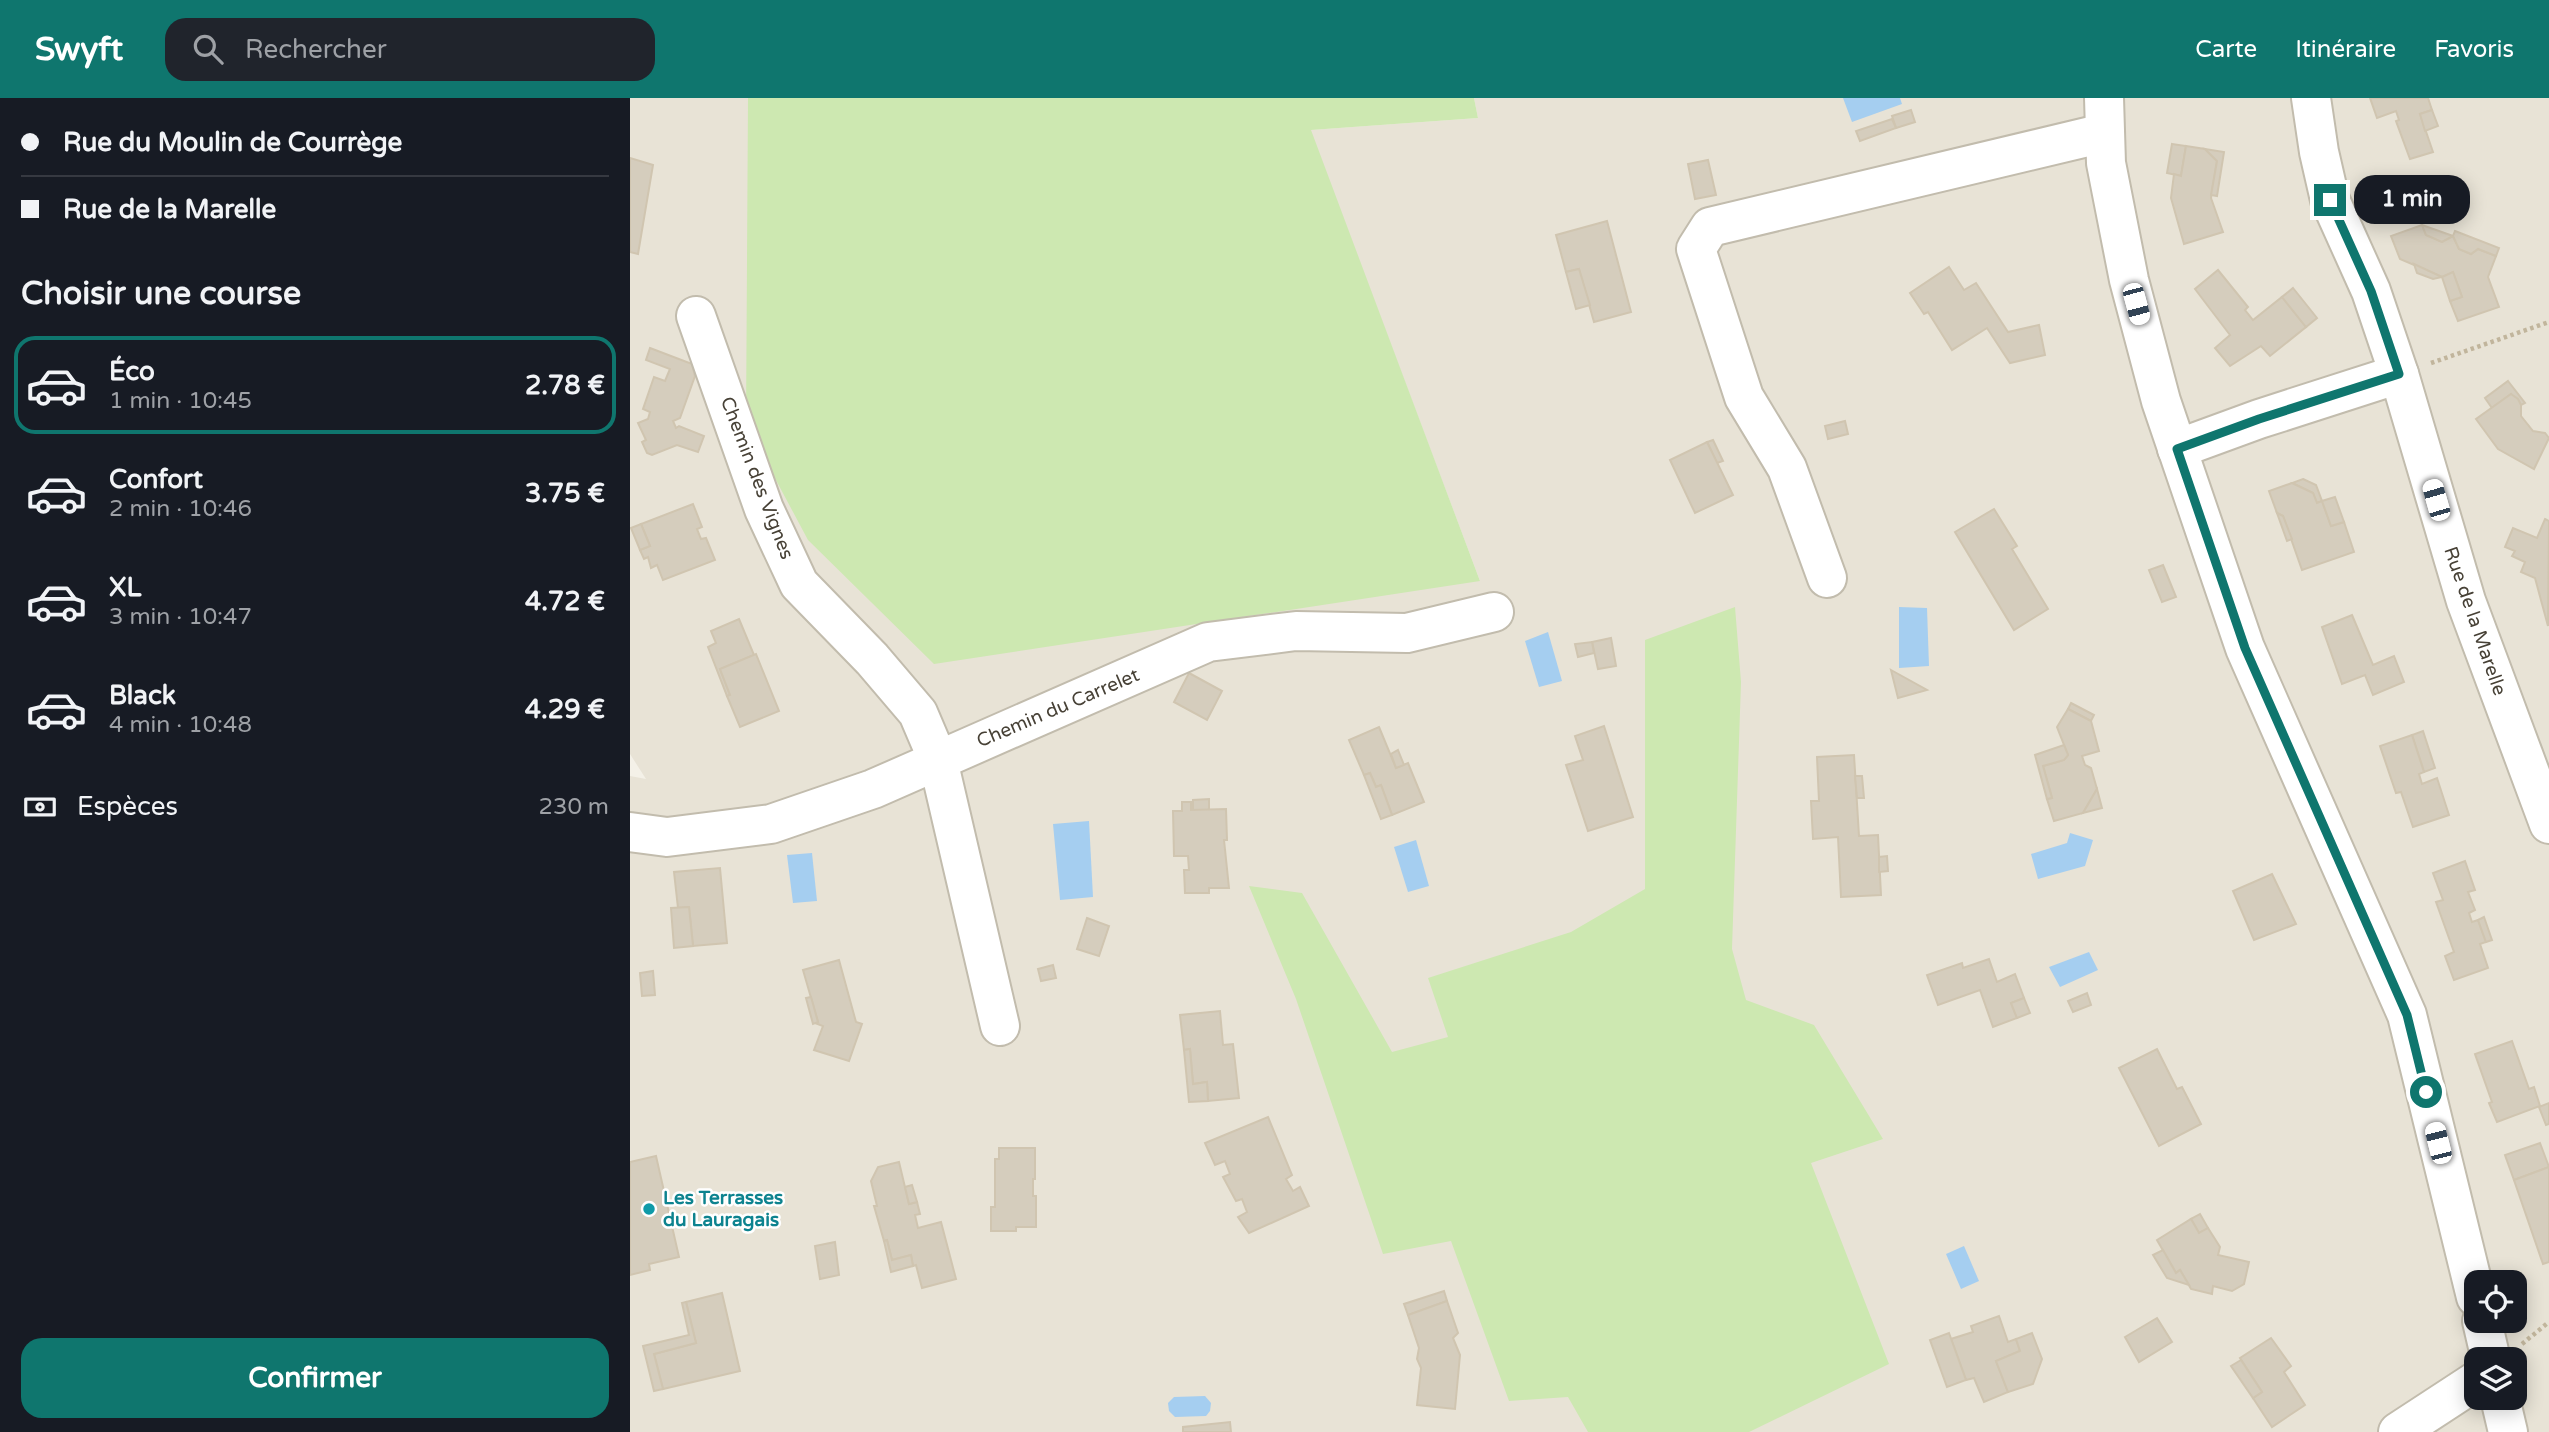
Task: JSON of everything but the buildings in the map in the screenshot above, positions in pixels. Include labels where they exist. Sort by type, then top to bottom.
[{"type":"street","name":"Rue de la Marelle","points":[[2311,98],[2330,200],[2371,291],[2399,374],[2466,601],[2549,824]]},
{"type":"street","points":[[1827,578],[1787,468],[1744,397],[1696,249],[1710,227],[2104,116],[2106,163],[2129,280],[2161,401],[2245,648],[2407,1015],[2469,1270]]},
{"type":"street","name":"Chemin des Vignes","points":[[696,316],[764,509],[799,584],[872,659],[918,713],[937,760],[1000,1026]]},
{"type":"street","points":[[2177,449],[2259,419],[2399,374]]},
{"type":"street","name":"Chemin du Carrelet","points":[[630,832],[667,837],[771,824],[873,789],[1208,642],[1296,631],[1407,633],[1494,612]]},
{"type":"street","points":[[2398,1432],[2464,1389]]},
{"type":"street","points":[[2503,1410],[2508,1432]]},
{"type":"path","points":[[2399,374],[2549,322]]},
{"type":"shaded area","points":[[630,98],[748,98],[748,146],[1480,581],[1310,130],[1478,118],[1474,98],[2549,98],[2549,1432],[630,1432],[630,776],[646,779],[630,754]]},
{"type":"green space","points":[[748,98],[1474,98],[1478,118],[1311,130],[1480,581],[934,664],[808,540],[746,424]]},
{"type":"green space","points":[[1735,607],[1741,682],[1732,949],[1746,1000],[1814,1025],[1883,1139],[1811,1163],[1889,1364],[1749,1432],[1588,1432],[1568,1397],[1509,1401],[1451,1241],[1383,1254],[1296,999],[1249,886],[1302,893],[1392,1052],[1448,1037],[1428,978],[1571,932],[1645,889],[1645,640]]},
{"type":"water","points":[[1843,98],[1900,98],[1902,104],[1852,122]]},
{"type":"water","points":[[1899,607],[1927,608],[1929,666],[1899,668]]},
{"type":"water","points":[[1548,632],[1562,681],[1539,687],[1525,641]]},
{"type":"water","points":[[1089,821],[1093,897],[1060,900],[1053,824]]},
{"type":"water","points":[[2070,833],[2093,840],[2085,866],[2038,879],[2031,854],[2067,843]]},
{"type":"water","points":[[1416,840],[1429,886],[1408,892],[1394,847]]},
{"type":"water","points":[[812,853],[817,901],[793,903],[787,855]]},
{"type":"water","points":[[2089,952],[2098,970],[2060,987],[2049,967]]},
{"type":"water","points":[[1964,1246],[1979,1281],[1961,1289],[1946,1254]]},
{"type":"water","points":[[1205,1396],[1211,1403],[1206,1416],[1175,1417],[1169,1411],[1168,1403],[1174,1397]]},
{"type":"place","name":"Les Terrasses du Lauragais","points":[[649,1209]]},
{"type":"route","points":[[2330,200],[2371,291],[2399,374],[2259,419],[2177,449],[2245,648],[2407,1015],[2426,1092]]}]
